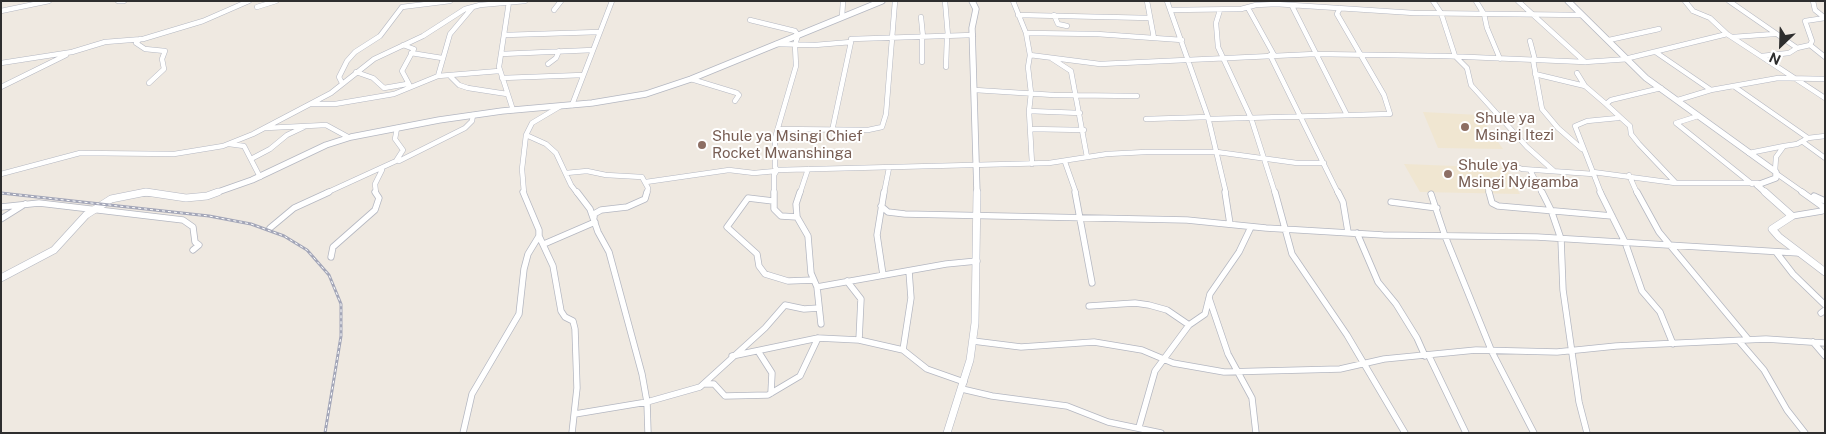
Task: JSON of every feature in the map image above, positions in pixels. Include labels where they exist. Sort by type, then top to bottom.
[{"type":"street","points":[[1,11],[49,1]]},
{"type":"street","points":[[118,1],[124,1]]},
{"type":"street","points":[[1,63],[72,52],[105,42],[140,39],[203,22],[249,1]]},
{"type":"street","points":[[257,8],[276,1]]},
{"type":"street","points":[[342,83],[340,77],[347,61],[355,52],[380,36],[402,8],[450,1]]},
{"type":"street","points":[[1,174],[80,153],[174,154],[198,152],[229,144],[331,93],[380,55],[423,36],[459,12],[478,3],[487,5],[525,1]]},
{"type":"street","points":[[554,10],[561,1]]},
{"type":"street","points":[[572,104],[612,1]]},
{"type":"street","points":[[842,17],[844,1]]},
{"type":"street","points":[[1,278],[44,257],[94,209],[111,199],[131,194],[153,192],[190,198],[218,193],[260,177],[326,145],[351,137],[473,115],[562,106],[646,94],[691,79],[882,1]]},
{"type":"street","points":[[778,129],[832,131],[873,130],[882,127],[886,114],[896,1]]},
{"type":"street","points":[[945,1],[946,67]]},
{"type":"street","points":[[947,433],[963,385],[973,341],[977,261],[978,165],[973,36],[976,9],[972,1]]},
{"type":"street","points":[[1013,1],[1026,33],[1030,55],[1028,67],[1031,93],[1029,111],[1032,164]]},
{"type":"street","points":[[1147,1],[1154,38]]},
{"type":"street","points":[[1167,1],[1189,58],[1208,118],[1228,200],[1230,224]]},
{"type":"street","points":[[1433,1],[1441,14],[1455,56],[1467,68],[1471,84],[1481,98],[1527,147],[1554,171]]},
{"type":"street","points":[[1476,1],[1484,14],[1487,28],[1500,59]]},
{"type":"street","points":[[1518,1],[1585,62]]},
{"type":"street","points":[[1568,1],[1629,59],[1642,74],[1814,199],[1823,209],[1818,212],[1792,216],[1772,229],[1824,272]]},
{"type":"street","points":[[1685,1],[1693,11],[1710,18],[1727,34],[1825,98]]},
{"type":"street","points":[[1729,1],[1797,48]]},
{"type":"street","points":[[1813,1],[1815,10],[1824,18]]},
{"type":"street","points":[[438,76],[442,58],[452,32],[464,16],[478,3]]},
{"type":"street","points":[[509,3],[500,72],[513,110]]},
{"type":"street","points":[[1170,10],[1220,10],[1248,8],[1266,4],[1441,14],[1582,15]]},
{"type":"street","points":[[1292,6],[1346,115]]},
{"type":"street","points":[[1248,8],[1272,55],[1299,116],[1343,202],[1348,232]]},
{"type":"street","points":[[1146,119],[1390,114],[1384,95],[1337,14],[1340,8]]},
{"type":"street","points":[[1220,10],[1216,27],[1222,57],[1250,118],[1266,159],[1292,254],[1365,363],[1405,433]]},
{"type":"street","points":[[1018,15],[1150,18]]},
{"type":"street","points":[[1054,15],[1056,22],[1067,26]]},
{"type":"street","points":[[921,17],[923,37],[922,62]]},
{"type":"street","points":[[1810,45],[1812,41],[1805,21],[1824,18]]},
{"type":"street","points":[[750,20],[795,31],[798,35]]},
{"type":"street","points":[[1609,40],[1659,29]]},
{"type":"street","points":[[505,35],[599,32]]},
{"type":"street","points":[[1026,33],[1097,34],[1182,40]]},
{"type":"street","points":[[1030,55],[1104,64],[1189,58],[1315,54],[1455,56],[1585,62],[1629,59],[1727,34]]},
{"type":"street","points":[[1732,37],[1775,34]]},
{"type":"street","points":[[797,217],[778,214],[774,209],[773,201],[776,170],[774,151],[778,129],[796,66],[795,46],[798,35]]},
{"type":"street","points":[[832,131],[851,39],[973,36]]},
{"type":"street","points":[[140,39],[136,43],[145,49],[165,51],[162,60],[164,68],[149,83]]},
{"type":"street","points":[[776,44],[795,46],[851,42]]},
{"type":"street","points":[[1530,42],[1539,102],[1545,115],[1584,150]]},
{"type":"street","points":[[404,45],[412,48],[402,71],[409,85]]},
{"type":"street","points":[[1761,56],[1789,53],[1797,48],[1810,45]]},
{"type":"street","points":[[1810,45],[1825,57]]},
{"type":"street","points":[[501,54],[593,50]]},
{"type":"street","points":[[548,64],[556,58],[560,51]]},
{"type":"street","points":[[1,87],[72,52]]},
{"type":"street","points":[[411,53],[442,58]]},
{"type":"street","points":[[1657,53],[1711,90]]},
{"type":"street","points":[[1048,57],[1070,68],[1084,130],[1087,157]]},
{"type":"street","points":[[356,72],[373,78],[384,88],[409,85],[438,76],[451,77],[500,72]]},
{"type":"street","points":[[1577,72],[1585,86],[1630,126],[1631,134],[1675,183]]},
{"type":"street","points":[[1535,74],[1585,86]]},
{"type":"street","points":[[502,78],[583,75]]},
{"type":"street","points":[[451,77],[459,85],[468,88],[508,94]]},
{"type":"street","points":[[1678,100],[1711,90],[1735,88],[1778,78],[1825,79]]},
{"type":"street","points":[[691,79],[737,93],[735,101]]},
{"type":"street","points":[[310,104],[327,105],[386,96],[401,93],[409,85]]},
{"type":"street","points":[[1606,104],[1615,98],[1661,88]]},
{"type":"street","points":[[1735,88],[1805,140],[1825,158]]},
{"type":"street","points":[[975,90],[1077,96],[1137,96]]},
{"type":"street","points":[[463,433],[472,394],[519,314],[524,269],[528,254],[539,236],[539,230],[522,189],[522,168],[526,135],[532,123],[562,106]]},
{"type":"street","points":[[1029,111],[1080,113]]},
{"type":"street","points":[[270,228],[294,208],[382,169],[465,128],[472,121],[473,115]]},
{"type":"street","points":[[1698,116],[1676,123],[1682,131],[1755,183],[1792,216]]},
{"type":"street","points":[[1620,117],[1576,124],[1575,129],[1625,242],[1642,291],[1660,312],[1673,344]]},
{"type":"street","points":[[263,128],[326,125],[335,128],[343,136],[351,137]]},
{"type":"street","points":[[251,159],[306,126]]},
{"type":"street","points":[[396,161],[401,156],[403,150],[395,139],[397,128]]},
{"type":"street","points":[[1030,129],[1084,130]]},
{"type":"street","points":[[526,135],[553,150],[594,220],[609,252],[642,374],[647,402],[648,433]]},
{"type":"street","points":[[1749,153],[1825,136]]},
{"type":"street","points":[[229,144],[244,146],[260,177]]},
{"type":"street","points":[[1512,165],[1516,168],[1530,170],[1628,175],[1675,183],[1755,183],[1776,178],[1776,157],[1784,146]]},
{"type":"street","points":[[646,182],[729,170],[754,173],[776,170],[1032,164],[1065,162],[1087,157],[1136,152],[1217,152],[1266,159],[1324,163]]},
{"type":"street","points":[[1065,162],[1079,202],[1092,284]]},
{"type":"street","points":[[883,275],[877,235],[889,168]]},
{"type":"street","points":[[331,257],[333,247],[375,210],[379,198],[375,192],[375,184],[382,169]]},
{"type":"street","points":[[808,169],[796,204],[797,217],[808,236],[811,273],[817,286],[821,324]]},
{"type":"street","points":[[1530,170],[1551,210],[1561,238],[1562,290],[1579,402],[1587,433]]},
{"type":"street","points":[[566,173],[587,171],[606,175],[638,176],[646,182],[648,188],[645,199],[627,207],[601,210],[594,214],[594,220]]},
{"type":"street","points":[[1628,175],[1650,219],[1670,246],[1716,298],[1748,339]]},
{"type":"street","points":[[1488,188],[1494,205],[1612,216]]},
{"type":"street","points":[[1799,189],[1825,201]]},
{"type":"street","points":[[1431,194],[1445,236],[1492,352],[1534,433]]},
{"type":"street","points":[[773,201],[748,198],[727,227],[757,254],[759,266],[765,274],[788,281],[814,280]]},
{"type":"street","points":[[1391,202],[1437,208]]},
{"type":"street","points":[[1,207],[39,203],[186,221],[193,227],[195,242],[198,244],[194,250]]},
{"type":"street","points":[[1,219],[25,204]]},
{"type":"street","points":[[881,206],[886,211],[895,213],[1230,224],[1251,227],[1357,233],[1561,238],[1799,253]]},
{"type":"street","points":[[544,244],[594,220]]},
{"type":"street","points":[[1139,427],[1155,371],[1189,325],[1205,314],[1209,298],[1239,252],[1251,227]]},
{"type":"street","points":[[1357,233],[1378,282],[1395,302],[1417,338],[1466,433]]},
{"type":"street","points":[[539,236],[553,266],[556,292],[561,311],[565,317],[573,321],[575,329],[575,414],[572,433]]},
{"type":"street","points":[[1776,252],[1793,274],[1825,306]]},
{"type":"street","points":[[817,286],[977,261]]},
{"type":"street","points":[[903,350],[911,298],[909,271]]},
{"type":"street","points":[[847,281],[860,299],[858,340]]},
{"type":"street","points":[[1209,298],[1221,337],[1252,398],[1256,433]]},
{"type":"street","points":[[1090,306],[1135,303],[1149,305],[1167,310],[1189,325]]},
{"type":"street","points":[[703,386],[732,356],[765,328],[785,305],[804,309],[819,308]]},
{"type":"street","points":[[575,414],[647,402],[714,384],[725,396],[730,397],[770,394],[802,374],[818,338]]},
{"type":"street","points":[[732,356],[818,338],[858,340],[903,350],[927,369],[992,396],[1067,406],[1088,416],[1130,430],[1139,427],[1161,433]]},
{"type":"street","points":[[973,341],[1020,347],[1094,342],[1142,350],[1162,360],[1186,366],[1238,372],[1280,369],[1340,369],[1384,359],[1467,351],[1572,350],[1748,339],[1825,343]]},
{"type":"street","points":[[1739,340],[1764,370],[1787,410],[1805,433]]},
{"type":"street","points":[[1814,342],[1825,356]]},
{"type":"street","points":[[758,351],[772,373],[770,394]]},
{"type":"shaded area","points":[[1423,112],[1479,115],[1503,149],[1438,148]]},
{"type":"shaded area","points":[[1404,164],[1506,168],[1520,194],[1420,192]]},
{"type":"railway","points":[[1,193],[209,216],[251,224],[284,236],[307,250],[329,275],[341,304],[341,336],[325,433]]},
{"type":"place","name":"Shule ya Msingi Itezi","points":[[1465,127]]},
{"type":"place","name":"Shule ya Msingi Chief Rocket Mwanshinga","points":[[702,145]]},
{"type":"place","name":"Shule ya Msingi Nyigamba","points":[[1448,174]]}]
